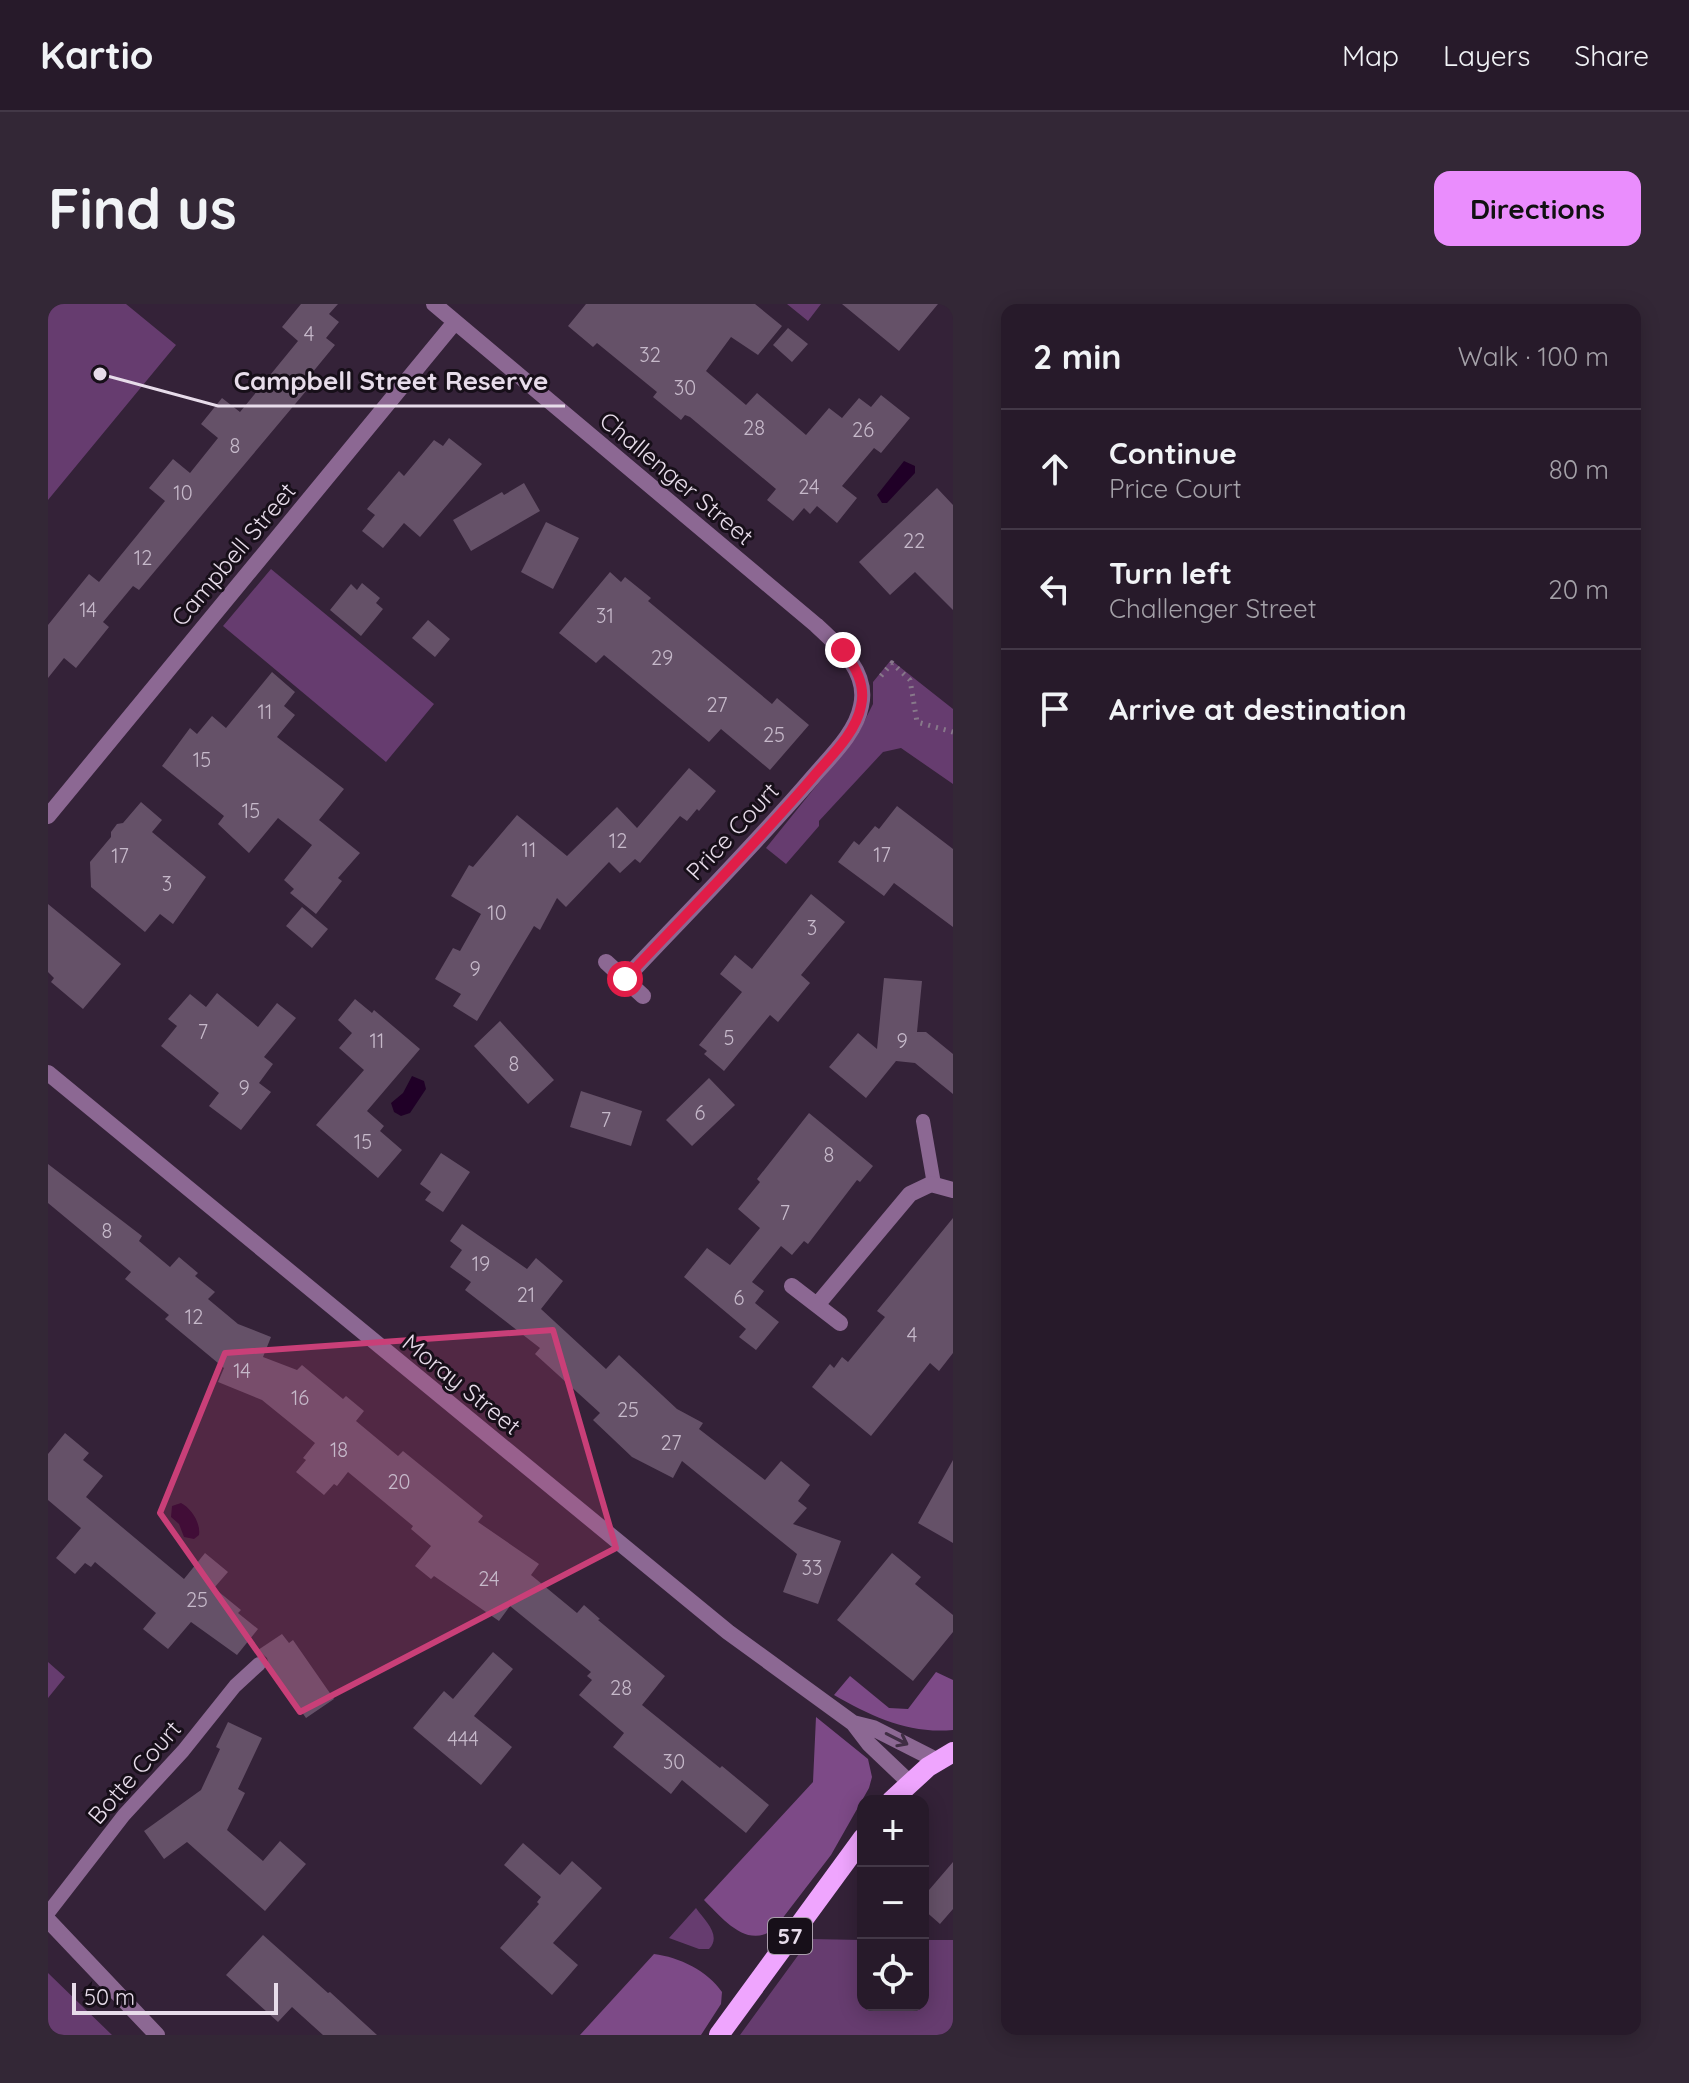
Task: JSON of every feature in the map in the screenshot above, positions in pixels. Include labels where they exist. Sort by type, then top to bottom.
[{"type":"main road","points":[[897,1795],[909,1782],[946,1757]]},
{"type":"main road","name":"57","points":[[719,2035],[857,1846]]},
{"type":"street","name":"Challenger Street","points":[[434,304],[835,642],[857,672],[862,706]]},
{"type":"street","name":"Campbell Street","points":[[48,816],[455,322]]},
{"type":"street","name":"Price Court","points":[[625,979],[775,821],[846,735],[862,706]]},
{"type":"street","points":[[606,962],[643,996]]},
{"type":"street","name":"Moray Street","points":[[48,1073],[692,1603],[774,1668],[853,1723],[869,1744],[909,1782]]},
{"type":"street","points":[[817,1305],[902,1201],[920,1187],[934,1184],[953,1190]]},
{"type":"street","points":[[792,1286],[840,1323]]},
{"type":"street","name":"Moray Street","points":[[853,1723],[946,1757]]},
{"type":"street","points":[[48,1920],[157,2035]]},
{"type":"lane","points":[[923,1121],[934,1184]]},
{"type":"lane","name":"Botte Court","points":[[48,1913],[124,1815],[183,1751],[235,1686],[259,1664]]},
{"type":"path","points":[[879,679],[892,663],[910,680],[917,722],[953,732]]},
{"type":"highlighted area","points":[[553,1330],[616,1548],[300,1712],[160,1513],[225,1353]]},
{"type":"shaded area","points":[[48,304],[126,304],[176,345],[48,500]]},
{"type":"shaded area","points":[[787,304],[821,304],[808,321]]},
{"type":"shaded area","points":[[904,461],[915,466],[915,473],[887,503],[882,503],[877,495]]},
{"type":"shaded area","points":[[271,569],[434,704],[386,762],[223,626]]},
{"type":"shaded area","points":[[891,660],[953,709],[953,784],[901,748],[883,752],[819,821],[819,826],[786,864],[766,848],[858,734],[873,704],[873,682]]},
{"type":"shaded area","points":[[412,1076],[424,1081],[426,1089],[410,1113],[401,1116],[394,1112],[391,1103],[403,1093]]},
{"type":"shaded area","points":[[181,1503],[197,1521],[199,1535],[194,1539],[184,1537],[179,1524],[171,1517],[172,1506]]},
{"type":"shaded area","points":[[48,1662],[65,1677],[48,1698]]},
{"type":"shaded area","points":[[936,1672],[953,1680],[953,1730],[921,1729],[891,1722],[834,1695],[850,1676],[889,1708],[908,1709]]},
{"type":"shaded area","points":[[816,1717],[868,1759],[872,1777],[869,1788],[865,1795],[857,1795],[857,1809],[831,1855],[775,1928],[755,1936],[745,1934],[727,1923],[704,1900],[813,1782]]},
{"type":"shaded area","points":[[696,1908],[713,1933],[713,1944],[709,1949],[699,1949],[669,1938]]},
{"type":"shaded area","points":[[810,1939],[857,1940],[857,2011],[929,2011],[929,1940],[953,1940],[953,2035],[740,2035]]},
{"type":"shaded area","points":[[654,1954],[692,1966],[722,1992],[721,2004],[701,2035],[580,2035]]},
{"type":"shaded area","points":[[48,1973],[112,2035],[48,2035]]},
{"type":"building","points":[[301,304],[338,304],[329,314],[339,322],[326,338],[335,345],[312,373],[317,378],[139,590],[133,586],[103,622],[109,627],[76,668],[64,658],[48,678],[48,625],[89,574],[99,582],[165,501],[149,488],[173,459],[190,473],[218,438],[201,424],[222,398],[240,412],[298,341],[282,327]]},
{"type":"building","points":[[586,304],[755,304],[782,326],[758,355],[731,337],[706,371],[746,405],[757,393],[806,435],[829,408],[842,418],[859,398],[871,407],[881,395],[910,418],[881,453],[874,448],[842,486],[857,498],[837,523],[817,506],[810,514],[804,508],[793,521],[767,500],[776,489],[690,417],[685,415],[681,420],[653,397],[657,392],[597,343],[593,347],[568,326]]},
{"type":"building","points":[[842,304],[938,304],[899,351]]},
{"type":"building","points":[[788,328],[808,344],[792,362],[773,345]]},
{"type":"building","points":[[449,438],[482,464],[420,537],[404,523],[383,548],[362,531],[375,515],[367,509],[399,471],[404,476],[434,440],[443,446]]},
{"type":"building","points":[[524,483],[540,511],[471,551],[453,520]]},
{"type":"building","points":[[937,488],[953,505],[953,610],[915,572],[890,595],[859,562]]},
{"type":"building","points":[[546,522],[579,538],[553,589],[521,572]]},
{"type":"building","points":[[610,572],[621,582],[625,577],[651,598],[648,601],[772,704],[777,698],[809,725],[770,770],[721,729],[709,742],[604,655],[596,663],[559,633]]},
{"type":"building","points":[[362,583],[380,598],[376,603],[383,609],[361,636],[330,610],[351,584],[357,590]]},
{"type":"building","points":[[428,620],[450,639],[435,657],[412,638]]},
{"type":"building","points":[[272,672],[295,692],[284,706],[295,715],[277,737],[344,789],[319,820],[360,853],[338,878],[342,881],[316,914],[290,893],[294,889],[284,880],[312,845],[278,818],[249,853],[218,824],[224,816],[162,766],[190,728],[197,734],[212,716],[226,728]]},
{"type":"building","points":[[689,768],[716,791],[699,811],[697,809],[687,821],[680,816],[640,863],[635,859],[620,873],[609,862],[566,907],[557,898],[540,930],[534,926],[477,1021],[453,1006],[461,994],[435,979],[453,948],[460,951],[481,914],[451,896],[469,865],[473,867],[517,815],[567,856],[617,807],[637,828]]},
{"type":"building","points":[[141,802],[162,820],[152,832],[206,877],[173,924],[160,914],[145,932],[91,887],[90,862],[111,837],[117,824],[123,823]]},
{"type":"building","points":[[897,806],[953,849],[953,927],[894,883],[884,896],[838,862],[854,841],[859,845],[875,826],[879,829]]},
{"type":"building","points":[[811,894],[845,922],[801,975],[810,983],[778,1022],[770,1015],[724,1071],[704,1054],[707,1051],[699,1045],[742,992],[720,974],[735,955],[752,969]]},
{"type":"building","points":[[48,904],[121,964],[83,1009],[51,982],[54,978],[48,972]]},
{"type":"building","points":[[302,907],[328,929],[312,948],[286,926]]},
{"type":"building","points":[[884,978],[922,981],[917,1032],[926,1032],[953,1054],[953,1094],[915,1063],[896,1061],[866,1098],[829,1067],[858,1033],[877,1049]]},
{"type":"building","points":[[217,993],[258,1027],[277,1003],[296,1018],[264,1057],[273,1064],[259,1083],[271,1092],[241,1130],[209,1106],[219,1093],[161,1046],[177,1026],[168,1019],[190,994],[206,1007]]},
{"type":"building","points":[[355,999],[372,1013],[374,1010],[420,1049],[367,1111],[384,1126],[380,1131],[402,1150],[378,1178],[316,1125],[364,1070],[339,1048],[352,1033],[338,1020]]},
{"type":"building","points":[[500,1021],[554,1080],[528,1104],[474,1046]]},
{"type":"building","points":[[709,1078],[735,1105],[692,1146],[666,1120]]},
{"type":"building","points":[[581,1091],[642,1111],[631,1146],[570,1127]]},
{"type":"building","points":[[809,1113],[873,1166],[860,1182],[857,1180],[808,1244],[804,1241],[792,1255],[781,1246],[752,1282],[764,1291],[755,1303],[779,1322],[756,1350],[739,1337],[746,1329],[684,1277],[707,1248],[730,1265],[760,1228],[738,1209],[760,1182],[757,1179]]},
{"type":"building","points":[[441,1153],[470,1172],[443,1212],[425,1200],[431,1192],[420,1184]]},
{"type":"building","points":[[48,1164],[142,1236],[139,1241],[170,1267],[179,1257],[198,1273],[195,1276],[215,1292],[208,1299],[238,1324],[271,1337],[263,1357],[297,1370],[302,1365],[343,1399],[346,1396],[364,1411],[356,1421],[398,1456],[403,1451],[483,1516],[478,1522],[539,1564],[531,1575],[577,1613],[584,1605],[665,1676],[642,1705],[769,1805],[746,1833],[682,1780],[671,1794],[613,1747],[624,1733],[579,1695],[592,1680],[587,1676],[591,1672],[510,1606],[499,1621],[415,1566],[431,1546],[411,1529],[413,1526],[348,1472],[337,1486],[334,1484],[324,1495],[296,1472],[315,1443],[262,1400],[218,1382],[224,1368],[165,1319],[169,1315],[125,1279],[131,1272],[48,1203]]},
{"type":"building","points":[[953,1218],[953,1353],[939,1371],[930,1363],[871,1436],[812,1387],[830,1364],[834,1368],[842,1357],[848,1362],[885,1317],[877,1311]]},
{"type":"building","points":[[462,1224],[527,1269],[536,1258],[563,1281],[541,1309],[606,1369],[619,1355],[677,1409],[703,1423],[699,1429],[765,1480],[781,1461],[810,1485],[798,1501],[807,1508],[793,1524],[841,1541],[818,1604],[783,1592],[797,1554],[682,1461],[673,1478],[632,1457],[593,1420],[600,1413],[535,1354],[540,1348],[465,1290],[471,1282],[450,1267],[462,1250],[450,1241]]},
{"type":"building","points":[[65,1433],[89,1453],[83,1460],[103,1476],[86,1497],[184,1579],[205,1553],[228,1572],[214,1588],[258,1629],[237,1655],[191,1622],[168,1649],[143,1629],[156,1613],[95,1562],[91,1567],[85,1563],[75,1574],[56,1558],[81,1528],[48,1500],[48,1454]]},
{"type":"building","points":[[953,1460],[953,1543],[918,1523]]},
{"type":"building","points":[[892,1553],[921,1577],[915,1584],[953,1615],[953,1632],[913,1681],[837,1620]]},
{"type":"building","points":[[282,1634],[289,1643],[293,1640],[334,1699],[306,1718],[267,1658],[258,1650]]},
{"type":"building","points":[[493,1652],[513,1669],[474,1716],[512,1747],[481,1785],[413,1728],[444,1691],[453,1699]]},
{"type":"building","points":[[228,1722],[262,1738],[238,1789],[245,1793],[227,1830],[263,1861],[280,1841],[306,1864],[265,1911],[187,1842],[164,1859],[144,1831],[201,1790],[220,1749],[216,1747]]},
{"type":"building","points":[[523,1843],[560,1875],[572,1861],[602,1888],[553,1943],[578,1965],[552,1995],[500,1948],[539,1904],[537,1902],[541,1897],[504,1865]]},
{"type":"building","points":[[953,1862],[953,1909],[940,1924],[929,1914],[929,1890]]},
{"type":"building","points":[[263,1935],[377,2035],[323,2035],[292,2007],[278,2022],[226,1975]]},
{"type":"place","name":"Campbell Street Reserve","points":[[100,374]]},
{"type":"route","points":[[625,979],[760,838],[856,721],[862,706],[860,681],[843,650]]}]
